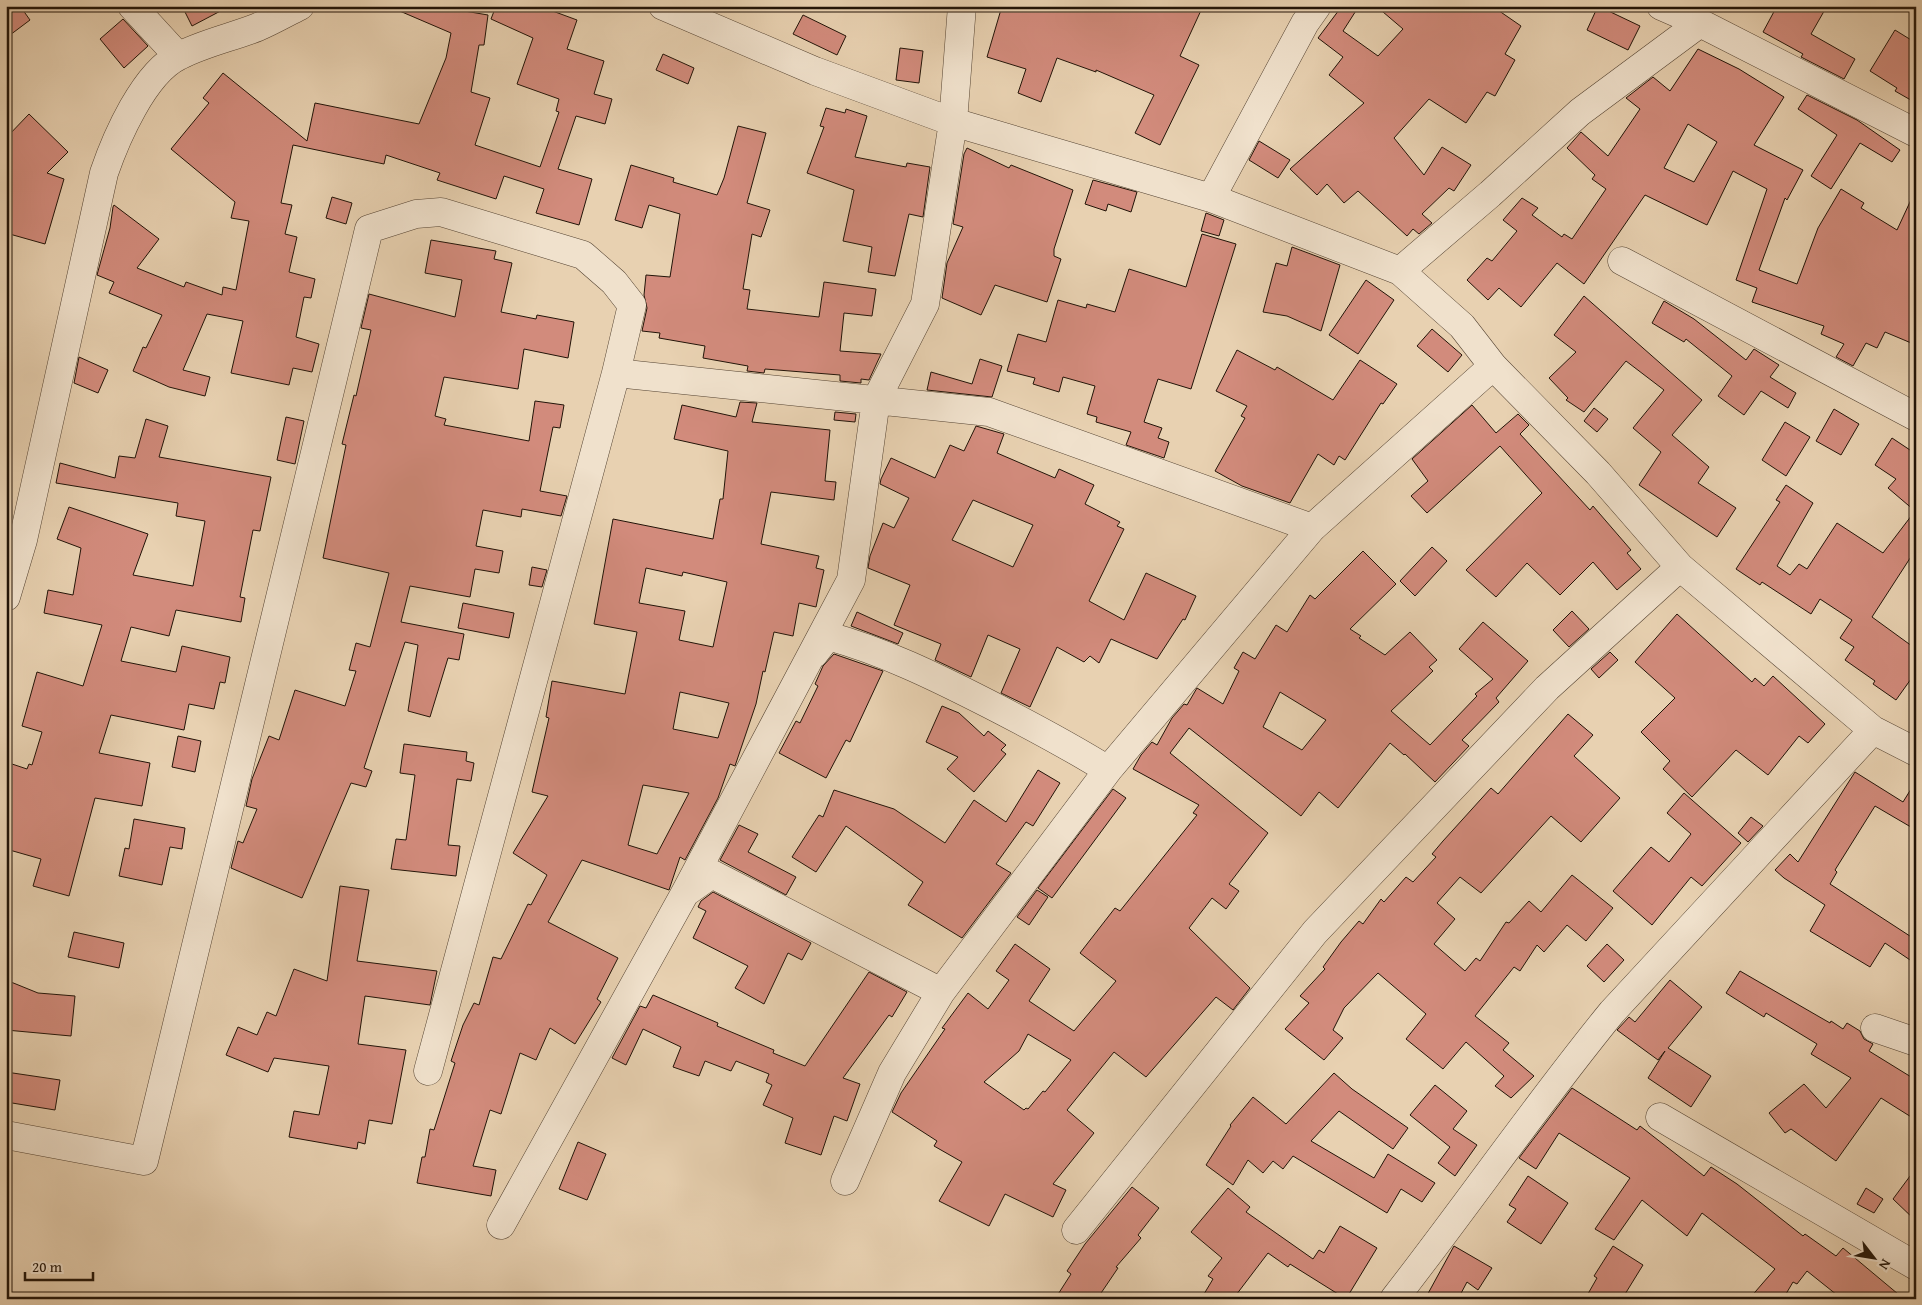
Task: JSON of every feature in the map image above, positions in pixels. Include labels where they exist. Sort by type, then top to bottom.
[{"type":"street","points":[[132,6],[178,56]]},
{"type":"street","points":[[6,597],[23,540],[104,173],[116,136],[154,77],[178,56],[259,26],[300,6]]},
{"type":"street","points":[[662,6],[815,71],[953,122],[1212,198],[1400,271],[1462,326],[1494,366],[1598,473],[1680,567],[1873,730],[1916,752]]},
{"type":"street","points":[[501,1225],[685,893],[851,580],[876,400],[925,304],[953,122],[962,6]]},
{"type":"street","points":[[1212,198],[1305,23],[1317,6]]},
{"type":"street","points":[[1661,6],[1700,23],[1916,133]]},
{"type":"street","points":[[1400,271],[1490,194],[1580,112],[1700,23]]},
{"type":"street","points":[[6,1135],[144,1161],[369,229],[416,214],[441,212],[583,254],[614,282],[632,305],[616,373],[428,1071]]},
{"type":"street","points":[[1622,261],[1916,417]]},
{"type":"street","points":[[845,1181],[892,1073],[941,992],[1108,770],[1312,528],[1494,366]]},
{"type":"street","points":[[616,373],[989,412],[1312,528]]},
{"type":"street","points":[[1076,1230],[1315,932],[1548,688],[1680,567]]},
{"type":"street","points":[[808,661],[828,636],[859,645],[951,685],[1066,744],[1108,770]]},
{"type":"street","points":[[1394,1299],[1457,1218],[1572,1060],[1612,1012],[1873,730]]},
{"type":"street","points":[[685,893],[712,874],[941,992]]},
{"type":"street","points":[[1875,1028],[1916,1042]]},
{"type":"street","points":[[1660,1117],[1916,1266]]},
{"type":"building","points":[[6,6],[20,6],[30,20],[6,38]]},
{"type":"building","points":[[182,6],[230,6],[192,26]]},
{"type":"building","points":[[388,6],[435,6],[488,15],[484,45],[479,45],[471,92],[490,98],[475,145],[540,167],[559,112],[556,111],[559,99],[517,84],[533,38],[491,19],[496,6],[539,6],[577,20],[567,49],[604,61],[594,94],[612,99],[605,124],[576,116],[558,169],[592,179],[579,225],[536,213],[544,189],[504,176],[496,199],[437,180],[440,173],[386,155],[384,164],[293,145],[281,203],[292,205],[285,234],[297,237],[289,272],[315,279],[311,298],[304,297],[296,337],[319,344],[312,372],[293,368],[289,385],[231,373],[243,321],[207,314],[183,370],[210,377],[205,396],[169,387],[133,371],[143,347],[146,348],[162,315],[109,293],[114,282],[97,275],[110,228],[114,205],[159,239],[137,268],[184,287],[186,282],[222,295],[223,287],[236,290],[249,221],[231,218],[235,202],[171,149],[209,103],[203,98],[223,73],[307,141],[315,103],[419,124],[446,58],[451,33]]},
{"type":"building","points":[[1002,6],[1203,6],[1180,56],[1199,65],[1160,145],[1135,133],[1154,95],[1096,70],[1096,72],[1057,58],[1041,102],[1018,93],[1026,69],[987,57]]},
{"type":"building","points":[[1342,6],[1359,6],[1343,31],[1378,56],[1403,29],[1376,6],[1492,6],[1521,26],[1505,54],[1515,60],[1495,96],[1487,92],[1466,123],[1429,99],[1394,138],[1424,175],[1442,147],[1471,165],[1454,191],[1449,188],[1422,214],[1432,223],[1419,234],[1413,229],[1407,236],[1358,191],[1344,203],[1327,184],[1317,195],[1290,169],[1364,103],[1329,75],[1343,57],[1318,38]]},
{"type":"building","points":[[1598,6],[1640,26],[1628,50],[1587,30]]},
{"type":"building","points":[[1777,6],[1827,6],[1811,34],[1855,59],[1844,79],[1801,57],[1803,54],[1763,32]]},
{"type":"building","points":[[803,15],[846,36],[837,55],[793,34]]},
{"type":"building","points":[[123,19],[148,46],[124,68],[100,39]]},
{"type":"building","points":[[1895,30],[1916,43],[1916,103],[1895,91],[1897,88],[1870,71]]},
{"type":"building","points":[[900,48],[923,51],[919,83],[896,80]]},
{"type":"building","points":[[1698,49],[1739,69],[1784,97],[1754,145],[1803,170],[1787,200],[1785,198],[1759,270],[1797,284],[1818,228],[1841,189],[1864,203],[1861,208],[1897,230],[1916,189],[1916,345],[1885,332],[1877,348],[1866,343],[1853,366],[1836,357],[1844,344],[1821,334],[1824,326],[1752,302],[1757,288],[1736,280],[1767,189],[1733,171],[1707,225],[1645,195],[1584,284],[1557,263],[1521,307],[1499,288],[1488,300],[1467,280],[1487,258],[1492,261],[1517,231],[1503,220],[1522,198],[1538,208],[1532,215],[1562,237],[1564,234],[1572,239],[1606,189],[1592,179],[1595,175],[1567,148],[1581,132],[1608,156],[1640,109],[1626,98],[1653,77],[1670,91]],"holes":[[[1688,124],[1717,142],[1694,182],[1664,168]]]},
{"type":"building","points":[[663,54],[694,68],[688,84],[656,70]]},
{"type":"building","points":[[1807,95],[1857,120],[1900,150],[1892,162],[1860,143],[1831,189],[1811,176],[1837,135],[1798,109]]},
{"type":"building","points":[[826,108],[845,113],[846,109],[867,116],[855,157],[906,167],[907,163],[930,167],[923,217],[909,214],[895,276],[868,272],[872,247],[843,241],[854,190],[807,173],[824,127],[820,126]]},
{"type":"building","points":[[29,114],[68,152],[47,173],[64,179],[45,244],[6,233],[6,138]]},
{"type":"building","points":[[738,126],[766,133],[747,203],[770,210],[761,237],[752,234],[743,289],[750,290],[747,309],[819,317],[824,282],[876,289],[872,316],[844,313],[840,351],[881,354],[869,380],[861,379],[861,383],[840,381],[840,375],[765,369],[764,373],[747,371],[748,366],[703,358],[705,346],[659,338],[660,333],[642,331],[647,308],[644,295],[646,275],[670,277],[680,214],[649,205],[642,228],[615,220],[631,165],[674,178],[673,182],[717,195],[724,178]]},
{"type":"building","points":[[1259,141],[1290,160],[1278,178],[1249,160]]},
{"type":"building","points":[[967,148],[1009,168],[1011,165],[1073,190],[1054,249],[1054,256],[1061,259],[1047,302],[995,285],[981,315],[942,298],[947,263],[963,227],[953,224],[964,154]]},
{"type":"building","points":[[1093,180],[1137,192],[1131,212],[1108,204],[1106,211],[1085,204]]},
{"type":"building","points":[[332,197],[352,203],[346,224],[326,218]]},
{"type":"building","points":[[1206,213],[1224,220],[1219,236],[1201,231]]},
{"type":"building","points":[[1202,234],[1236,244],[1191,389],[1158,379],[1144,422],[1162,428],[1158,438],[1169,442],[1164,458],[1126,445],[1131,432],[1096,422],[1097,417],[1087,414],[1095,386],[1063,377],[1059,392],[1033,384],[1035,378],[1007,371],[1018,334],[1046,342],[1058,300],[1086,308],[1087,304],[1115,312],[1129,269],[1186,287]]},
{"type":"building","points":[[431,240],[496,251],[494,259],[512,263],[501,312],[536,319],[537,315],[574,322],[568,358],[524,349],[518,389],[444,377],[435,416],[446,419],[444,425],[529,441],[535,401],[564,405],[560,428],[553,427],[540,491],[567,496],[561,516],[522,509],[521,517],[483,510],[476,546],[503,551],[499,573],[475,569],[470,597],[410,586],[401,622],[464,634],[459,660],[448,658],[430,717],[408,711],[418,645],[405,642],[364,768],[372,771],[366,787],[351,783],[302,898],[231,868],[238,841],[243,843],[257,809],[246,806],[252,779],[269,736],[279,740],[295,690],[345,706],[356,671],[349,670],[356,643],[370,647],[389,573],[323,558],[346,445],[342,444],[354,395],[356,396],[371,330],[361,328],[369,294],[455,317],[462,280],[425,273]]},
{"type":"building","points":[[1292,247],[1340,265],[1321,331],[1287,316],[1263,312],[1276,263],[1287,266]]},
{"type":"building","points":[[1366,280],[1394,300],[1358,354],[1329,335]]},
{"type":"building","points":[[1584,296],[1702,400],[1672,435],[1709,467],[1698,483],[1736,508],[1717,537],[1639,485],[1661,452],[1633,428],[1664,390],[1626,361],[1584,412],[1566,400],[1568,398],[1549,378],[1576,352],[1554,335]]},
{"type":"building","points":[[1664,301],[1694,319],[1746,360],[1754,349],[1779,365],[1770,377],[1796,393],[1788,408],[1761,391],[1744,415],[1718,396],[1732,376],[1686,339],[1684,342],[1652,323]]},
{"type":"building","points":[[1432,329],[1462,355],[1448,372],[1417,346]]},
{"type":"building","points":[[1237,350],[1275,370],[1277,367],[1333,400],[1360,360],[1397,384],[1383,404],[1381,403],[1345,460],[1339,456],[1334,465],[1318,454],[1290,503],[1242,486],[1215,471],[1245,418],[1241,416],[1247,406],[1216,391]]},
{"type":"building","points":[[79,357],[108,370],[98,393],[74,383]]},
{"type":"building","points":[[980,359],[1002,366],[992,397],[927,390],[931,372],[972,384]]},
{"type":"building","points":[[740,402],[757,403],[752,422],[830,430],[825,481],[836,482],[834,500],[771,492],[761,544],[819,556],[816,568],[824,570],[816,607],[799,603],[793,636],[774,632],[756,704],[735,766],[730,764],[718,798],[685,860],[680,857],[669,890],[582,860],[548,922],[618,958],[597,999],[601,1002],[575,1044],[550,1028],[536,1060],[520,1053],[501,1114],[490,1110],[473,1166],[496,1170],[491,1196],[417,1183],[422,1157],[425,1157],[430,1129],[434,1130],[455,1063],[451,1061],[463,1025],[474,1003],[479,1005],[493,957],[501,959],[528,904],[531,905],[547,875],[513,853],[548,796],[532,792],[549,718],[546,717],[552,681],[625,694],[637,632],[594,624],[613,519],[713,539],[720,499],[723,499],[728,451],[674,439],[682,405],[736,417]],"holes":[[[646,568],[682,576],[683,572],[727,582],[713,647],[679,640],[685,611],[639,603]],[[680,692],[729,703],[718,738],[673,729]],[[643,785],[689,793],[657,854],[628,845]]]},
{"type":"building","points":[[1472,405],[1496,433],[1518,414],[1529,425],[1520,434],[1590,510],[1593,506],[1631,550],[1627,553],[1641,569],[1617,590],[1593,562],[1560,595],[1527,563],[1496,597],[1466,570],[1542,493],[1500,446],[1427,513],[1411,496],[1428,481],[1412,459]]},
{"type":"building","points":[[1594,408],[1608,419],[1597,432],[1584,421]]},
{"type":"building","points":[[1834,409],[1859,424],[1841,455],[1816,441]]},
{"type":"building","points":[[835,412],[856,414],[855,422],[834,420]]},
{"type":"building","points":[[286,417],[304,421],[295,464],[277,460]]},
{"type":"building","points":[[146,419],[168,426],[159,457],[271,477],[260,531],[253,530],[240,597],[245,598],[241,622],[176,610],[169,636],[131,627],[121,661],[176,672],[182,646],[230,657],[225,683],[220,682],[214,709],[189,704],[184,730],[111,715],[99,753],[150,763],[142,806],[95,798],[69,896],[33,886],[41,859],[6,849],[6,762],[27,769],[29,764],[32,765],[42,732],[22,726],[37,672],[83,686],[102,625],[44,613],[48,590],[73,595],[81,548],[57,539],[69,507],[148,534],[133,575],[193,586],[205,521],[176,516],[178,503],[56,483],[60,463],[115,478],[119,456],[135,458]]},
{"type":"building","points":[[1785,422],[1810,437],[1786,476],[1762,460]]},
{"type":"building","points":[[976,426],[1004,434],[997,453],[1055,478],[1059,469],[1094,485],[1085,504],[1120,522],[1117,526],[1124,529],[1089,601],[1124,620],[1146,573],[1196,596],[1185,620],[1183,619],[1157,659],[1111,639],[1099,663],[1090,656],[1084,662],[1057,647],[1030,707],[1001,693],[1020,649],[988,635],[971,677],[935,660],[941,644],[894,625],[910,585],[868,568],[870,556],[883,523],[894,528],[909,498],[880,484],[881,479],[891,458],[935,478],[950,445],[964,451]],"holes":[[[973,500],[1033,525],[1013,567],[952,540]]]},
{"type":"building","points":[[1892,438],[1916,454],[1916,549],[1872,617],[1916,649],[1916,672],[1896,700],[1873,684],[1875,681],[1845,660],[1854,647],[1840,638],[1852,620],[1820,599],[1811,614],[1762,582],[1760,585],[1736,569],[1780,502],[1776,500],[1786,485],[1813,503],[1777,566],[1790,575],[1799,564],[1807,569],[1837,523],[1883,553],[1915,511],[1888,488],[1896,479],[1875,465]]},
{"type":"building","points":[[1432,547],[1447,561],[1415,596],[1400,581]]},
{"type":"building","points":[[1363,551],[1396,584],[1350,629],[1361,636],[1359,638],[1385,655],[1410,632],[1437,660],[1429,667],[1433,671],[1391,711],[1430,745],[1477,696],[1475,694],[1493,679],[1459,649],[1483,622],[1528,661],[1496,698],[1499,702],[1462,740],[1469,746],[1435,782],[1405,754],[1390,743],[1338,808],[1319,792],[1301,816],[1189,728],[1170,753],[1268,833],[1229,884],[1239,891],[1226,909],[1212,898],[1189,928],[1250,988],[1233,1010],[1216,997],[1146,1077],[1114,1052],[1067,1110],[1094,1133],[1053,1184],[1066,1190],[1053,1217],[1005,1194],[989,1226],[939,1201],[962,1162],[934,1146],[937,1141],[892,1112],[901,1093],[945,1029],[942,1028],[968,993],[988,1009],[1009,980],[996,971],[1015,944],[1050,969],[1029,1001],[1074,1031],[1116,981],[1080,953],[1115,908],[1120,911],[1197,815],[1193,813],[1199,805],[1133,769],[1141,755],[1152,742],[1157,745],[1172,718],[1184,704],[1187,705],[1197,688],[1223,704],[1239,671],[1234,668],[1243,652],[1255,659],[1276,625],[1287,632],[1310,595],[1315,599]],"holes":[[[1280,692],[1326,720],[1302,750],[1263,727]],[[1028,1034],[1071,1060],[1045,1092],[1043,1091],[1028,1109],[1024,1110],[984,1082],[1019,1051]]]},
{"type":"building","points":[[532,567],[547,570],[542,587],[529,585]]},
{"type":"building","points":[[463,603],[514,613],[509,638],[458,628]]},
{"type":"building","points":[[1572,611],[1589,629],[1569,647],[1553,630]]},
{"type":"building","points":[[857,612],[903,633],[898,644],[851,626]]},
{"type":"building","points":[[1677,614],[1752,682],[1755,678],[1764,686],[1773,676],[1825,724],[1808,743],[1799,736],[1768,775],[1736,750],[1692,797],[1663,769],[1670,761],[1641,732],[1675,698],[1635,662]]},
{"type":"building","points":[[1610,652],[1618,660],[1599,678],[1591,669]]},
{"type":"building","points":[[834,654],[883,671],[850,742],[846,740],[826,778],[779,753],[796,721],[800,723],[818,686],[815,684],[823,666]]},
{"type":"building","points":[[942,706],[959,713],[984,736],[988,731],[1006,745],[1001,750],[1006,754],[974,792],[947,769],[958,757],[926,742]]},
{"type":"building","points":[[1568,714],[1593,735],[1574,756],[1620,798],[1581,842],[1551,816],[1481,893],[1460,877],[1437,903],[1455,919],[1434,944],[1465,971],[1476,958],[1480,961],[1506,922],[1509,923],[1529,901],[1541,912],[1572,875],[1613,908],[1586,941],[1567,925],[1544,952],[1537,945],[1520,971],[1514,967],[1475,1016],[1509,1043],[1503,1050],[1534,1076],[1511,1098],[1495,1086],[1504,1076],[1466,1042],[1443,1069],[1406,1039],[1426,1014],[1378,973],[1344,1008],[1333,1030],[1343,1038],[1324,1060],[1285,1029],[1309,1003],[1300,996],[1325,969],[1323,967],[1359,921],[1363,924],[1381,899],[1384,902],[1406,877],[1413,882],[1436,857],[1432,854],[1491,788],[1498,794]]},
{"type":"building","points":[[178,736],[201,741],[195,772],[172,767]]},
{"type":"building","points":[[404,744],[467,752],[466,761],[474,763],[471,781],[457,779],[448,845],[460,846],[456,876],[391,869],[396,839],[406,840],[415,775],[400,773]]},
{"type":"building","points":[[1038,770],[1060,783],[1033,826],[1026,822],[996,864],[1011,873],[962,938],[908,905],[923,882],[846,826],[816,872],[792,857],[819,815],[823,817],[834,790],[894,809],[945,843],[974,800],[1006,822]]},
{"type":"building","points":[[1855,772],[1903,802],[1916,781],[1916,830],[1875,806],[1835,870],[1837,872],[1830,884],[1916,940],[1916,964],[1885,943],[1870,967],[1810,931],[1825,905],[1775,870],[1790,854],[1798,862]]},
{"type":"building","points":[[1113,789],[1126,798],[1052,898],[1038,888]]},
{"type":"building","points":[[1684,793],[1741,843],[1702,886],[1691,877],[1652,925],[1613,891],[1651,847],[1669,862],[1691,834],[1667,813]]},
{"type":"building","points":[[1751,817],[1763,826],[1748,842],[1738,833]]},
{"type":"building","points":[[134,819],[185,828],[182,849],[170,847],[162,885],[119,876],[125,848],[129,849]]},
{"type":"building","points":[[739,825],[758,834],[748,852],[796,877],[786,895],[720,860]]},
{"type":"building","points":[[340,886],[369,890],[357,961],[437,971],[430,1005],[365,996],[358,1044],[406,1050],[392,1124],[369,1120],[365,1144],[358,1142],[357,1149],[289,1137],[294,1111],[319,1115],[329,1066],[274,1058],[268,1072],[226,1055],[238,1027],[257,1035],[267,1012],[276,1016],[294,969],[327,981]]},
{"type":"building","points":[[1037,890],[1048,897],[1029,925],[1017,917]]},
{"type":"building","points":[[713,892],[811,943],[802,960],[788,953],[764,1004],[735,988],[748,966],[693,938],[706,911],[698,907],[701,901]]},
{"type":"building","points":[[74,932],[124,943],[119,968],[68,957]]},
{"type":"building","points":[[1607,944],[1624,960],[1604,982],[1587,966]]},
{"type":"building","points":[[1740,971],[1830,1023],[1831,1021],[1843,1029],[1847,1023],[1860,1031],[1864,1039],[1873,1044],[1869,1051],[1916,1080],[1916,1120],[1881,1098],[1836,1161],[1791,1129],[1785,1133],[1769,1113],[1804,1084],[1826,1108],[1851,1078],[1811,1054],[1817,1044],[1766,1013],[1764,1017],[1726,993]]},
{"type":"building","points":[[869,972],[907,992],[892,1017],[889,1015],[843,1078],[860,1084],[847,1121],[834,1116],[821,1155],[785,1143],[793,1118],[763,1105],[772,1085],[766,1082],[769,1074],[736,1061],[731,1071],[705,1061],[699,1076],[673,1067],[681,1047],[643,1029],[626,1065],[612,1058],[640,1006],[646,1008],[653,995],[718,1023],[717,1026],[774,1050],[773,1053],[805,1066]]},
{"type":"building","points":[[6,980],[38,993],[75,996],[71,1036],[6,1030]]},
{"type":"building","points":[[1670,980],[1702,1007],[1668,1048],[1711,1076],[1691,1107],[1648,1078],[1665,1051],[1658,1060],[1617,1030],[1629,1017],[1635,1022]]},
{"type":"building","points":[[6,1072],[60,1080],[55,1110],[6,1102]]},
{"type":"building","points":[[1334,1073],[1352,1089],[1408,1128],[1393,1149],[1339,1111],[1311,1141],[1374,1178],[1388,1154],[1435,1183],[1422,1202],[1401,1189],[1387,1213],[1293,1156],[1283,1169],[1273,1161],[1263,1173],[1248,1160],[1233,1185],[1206,1165],[1230,1125],[1253,1097],[1286,1124]]},
{"type":"building","points":[[1435,1085],[1467,1111],[1453,1129],[1477,1145],[1455,1176],[1438,1163],[1450,1147],[1410,1115]]},
{"type":"building","points":[[1572,1088],[1637,1130],[1640,1126],[1704,1176],[1711,1167],[1737,1184],[1803,1236],[1805,1234],[1836,1256],[1843,1248],[1904,1299],[1842,1299],[1807,1271],[1797,1284],[1793,1282],[1783,1299],[1749,1299],[1775,1269],[1702,1213],[1687,1236],[1642,1200],[1614,1240],[1595,1229],[1630,1178],[1559,1133],[1536,1169],[1519,1158]]},
{"type":"building","points":[[578,1142],[606,1154],[587,1200],[559,1189]]},
{"type":"building","points":[[1916,1168],[1916,1221],[1893,1199]]},
{"type":"building","points":[[1528,1176],[1568,1203],[1541,1244],[1507,1222],[1516,1209],[1509,1205]]},
{"type":"building","points":[[1132,1187],[1159,1208],[1138,1235],[1141,1238],[1116,1267],[1118,1268],[1097,1299],[1055,1299],[1071,1274],[1067,1271],[1085,1244]]},
{"type":"building","points":[[1228,1188],[1250,1207],[1246,1212],[1313,1259],[1319,1250],[1324,1253],[1340,1226],[1377,1248],[1346,1299],[1290,1264],[1288,1267],[1268,1253],[1233,1299],[1201,1299],[1213,1279],[1208,1276],[1222,1258],[1191,1232]]},
{"type":"building","points":[[1866,1188],[1883,1199],[1874,1213],[1857,1204]]},
{"type":"building","points":[[1454,1246],[1492,1268],[1478,1290],[1467,1282],[1458,1299],[1425,1299]]},
{"type":"building","points":[[1613,1246],[1643,1265],[1622,1299],[1585,1299],[1597,1278],[1594,1276]]}]
